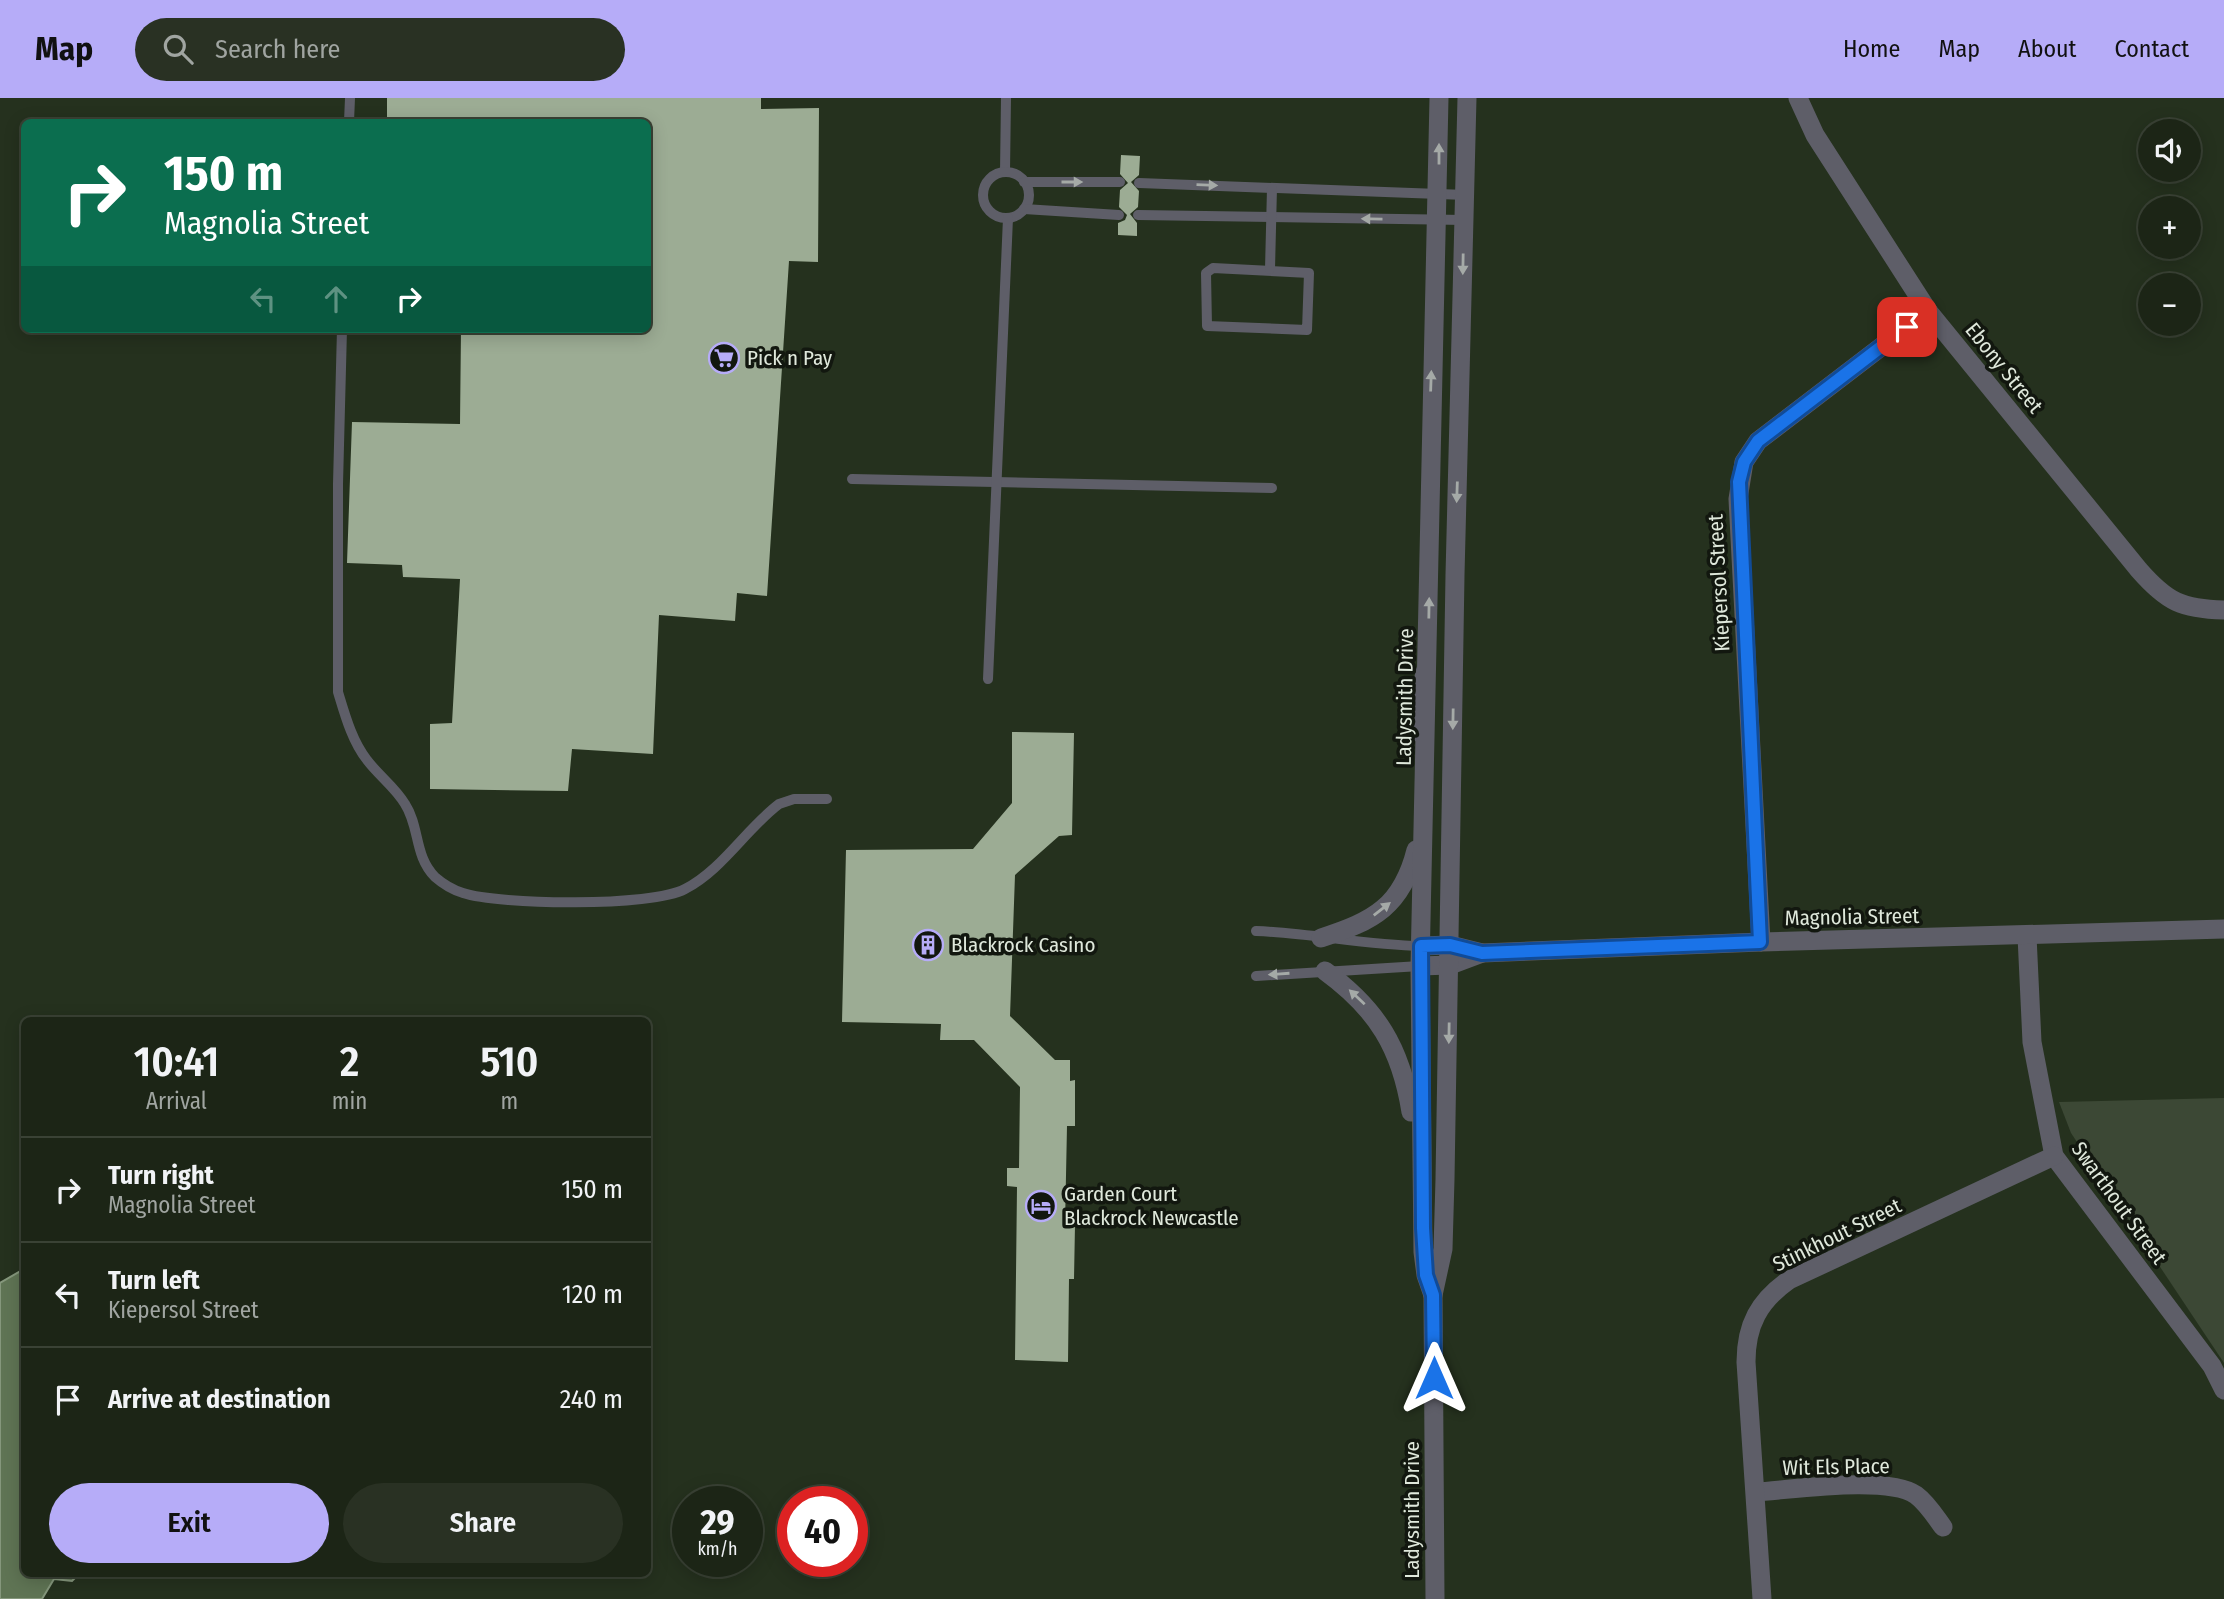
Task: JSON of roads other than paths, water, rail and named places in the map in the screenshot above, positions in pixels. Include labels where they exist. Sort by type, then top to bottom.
[{"type":"street","name":"Ladysmith Drive","points":[[1433,1295],[1426,1275],[1423,1252],[1421,956],[1427,762],[1431,389],[1439,219],[1439,98]]},
{"type":"street","name":"Ladysmith Drive","points":[[1435,1599],[1433,1295],[1443,1249],[1467,98]]},
{"type":"street","name":"Ebony Street","points":[[1798,98],[1815,135],[1928,311],[2157,590],[2176,604],[2197,609],[2224,610]]},
{"type":"street","name":"Kiepersol Street","points":[[1760,942],[1738,499],[1742,472],[1758,441],[1928,311]]},
{"type":"street","points":[[1321,938],[1358,926],[1382,912],[1404,887],[1414,860],[1426,796]]},
{"type":"street","name":"Magnolia Street","points":[[1421,956],[1760,942],[2224,929]]},
{"type":"street","name":"Swarthout Street","points":[[2027,936],[2032,1042],[2054,1156],[2212,1366],[2224,1390]]},
{"type":"street","points":[[1325,971],[1364,1003],[1387,1035],[1408,1091],[1421,1172]]},
{"type":"street","name":"Stinkhout Street","points":[[1762,1599],[1746,1342],[1753,1320],[1772,1292],[1789,1280],[2054,1156]]},
{"type":"street","name":"Wit Els Place","points":[[1756,1492],[1853,1485],[1892,1486],[1914,1494],[1943,1527]]},
{"type":"lane","points":[[349,98],[349,119]]},
{"type":"lane","points":[[1005,172],[1006,98]]},
{"type":"lane","points":[[1005,172],[1024,182],[1120,182]]},
{"type":"lane","points":[[1005,172],[986,183],[983,197],[989,210],[1008,218]]},
{"type":"lane","points":[[1024,182],[1029,195],[1024,209]]},
{"type":"lane","points":[[1139,183],[1466,195]]},
{"type":"lane","points":[[1270,270],[1272,188]]},
{"type":"lane","points":[[1008,218],[1024,209],[1119,215]]},
{"type":"lane","points":[[1138,215],[1465,220]]},
{"type":"lane","points":[[988,680],[1008,218]]},
{"type":"lane","points":[[1209,270],[1270,270],[1305,272],[1310,275],[1307,330],[1207,326],[1209,270]]},
{"type":"lane","points":[[342,333],[337,582],[338,692],[346,721],[366,759],[405,803],[419,850],[436,877],[463,893],[492,899],[629,900],[667,896],[685,889],[702,876],[779,804],[794,799],[827,799]]},
{"type":"lane","points":[[852,479],[1272,488]]},
{"type":"lane","points":[[1256,931],[1381,946],[1421,956]]},
{"type":"lane","points":[[1256,976],[1325,971],[1421,956]]},
{"type":"place","name":"Pick n Pay","points":[[724,358]]},
{"type":"place","name":"Blackrock Casino","points":[[928,945]]},
{"type":"place","name":"Garden Court Blackrock Newcastle","points":[[1041,1206]]}]
